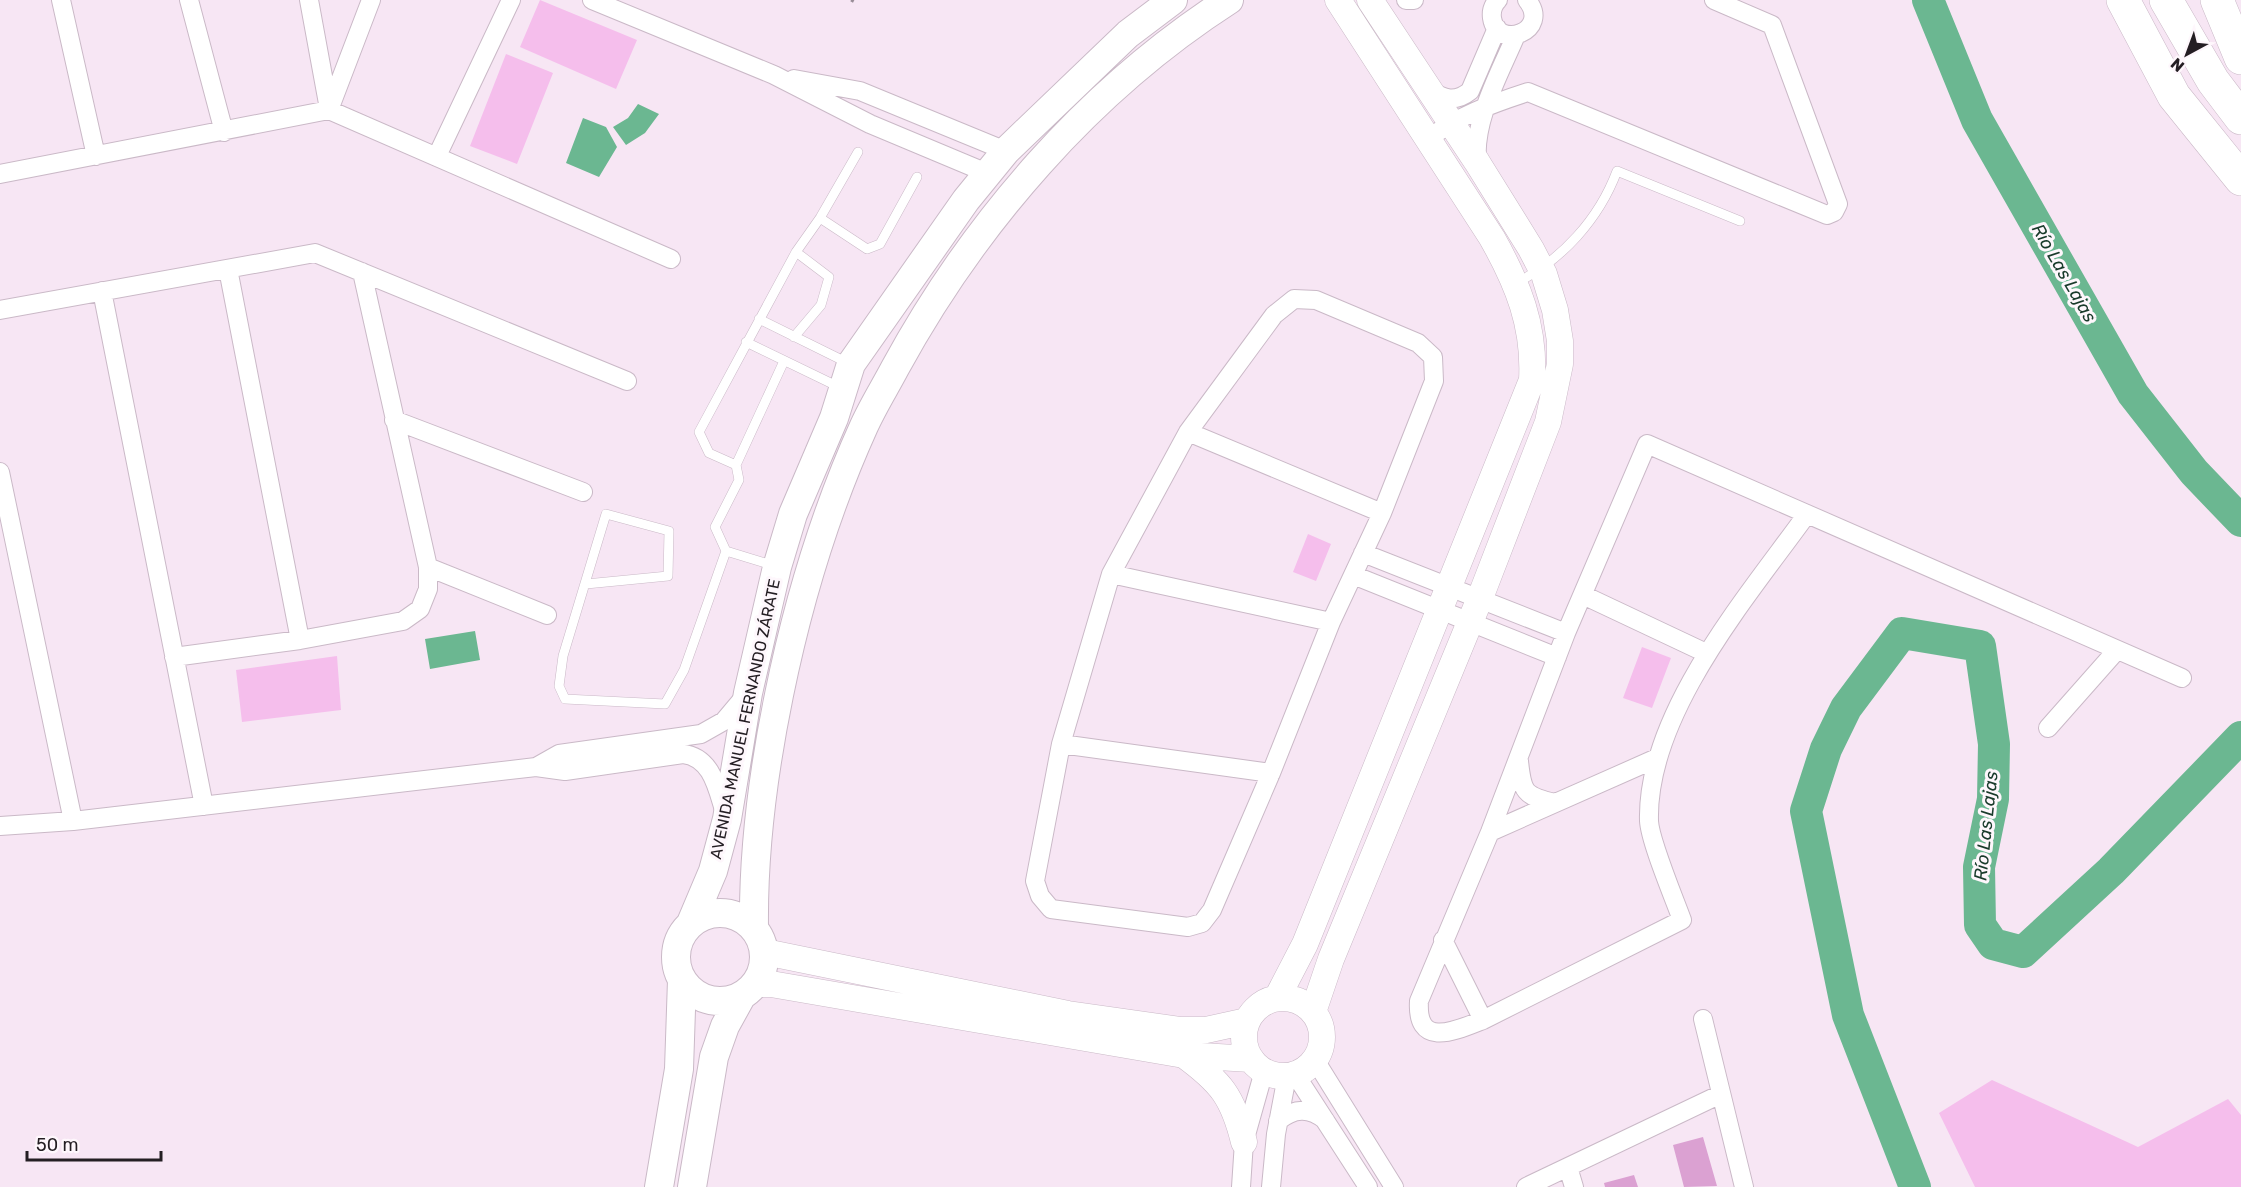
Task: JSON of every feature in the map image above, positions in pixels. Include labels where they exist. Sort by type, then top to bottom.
[{"type":"highway","points":[[2100,0],[2241,178]]},
{"type":"highway","points":[[2122,0],[2174,96]]},
{"type":"highway","points":[[2166,0],[2213,81],[2241,118]]},
{"type":"highway","points":[[2217,0],[2241,58]]},
{"type":"main road","name":"AVENIDA MANUEL FERNANDO ZÁRATE","points":[[691,923],[713,871],[727,819],[748,693],[777,567],[793,514],[834,418],[847,377],[987,173],[1006,151],[1128,33],[1173,0]]},
{"type":"main road","name":"AVENIDA MANUEL FERNANDO ZÁRATE","points":[[759,939],[753,873],[758,810],[793,627],[827,515],[865,423],[917,328],[977,240],[1027,177],[1088,114],[1138,68],[1228,0]]},
{"type":"main road","points":[[659,1187],[672,1113],[682,1024],[682,980],[676,962],[677,944],[691,923],[701,916],[729,913],[742,918],[759,939],[762,974],[725,1026],[714,1057],[706,1118],[701,1187]]},
{"type":"main road","points":[[682,980],[696,994],[715,1001],[749,990]]},
{"type":"main road","points":[[653,1187],[672,1113]]},
{"type":"main road","points":[[692,1187],[706,1118]]},
{"type":"street","points":[[61,0],[96,156]]},
{"type":"street","points":[[189,0],[224,132]]},
{"type":"street","points":[[309,0],[329,110]]},
{"type":"street","points":[[329,110],[371,0]]},
{"type":"street","points":[[437,156],[511,0]]},
{"type":"street","points":[[592,0],[774,75],[861,120],[987,173]]},
{"type":"street","points":[[1277,998],[1305,944],[1451,587],[1532,380],[1532,342],[1516,283],[1492,238],[1338,0]]},
{"type":"street","points":[[1313,1012],[1331,959],[1480,598],[1548,422],[1556,394],[1560,341],[1555,310],[1542,270],[1478,162],[1427,89],[1370,0]]},
{"type":"street","points":[[1406,0],[1414,0]]},
{"type":"street","points":[[1498,0],[1492,16],[1497,27],[1505,34],[1516,35],[1528,28],[1532,22],[1532,8],[1527,0]]},
{"type":"street","points":[[1428,139],[1450,122],[1488,105],[1528,92],[1827,215],[1834,212],[1838,204],[1772,25],[1714,0]]},
{"type":"street","points":[[1427,89],[1453,100],[1470,91],[1497,27]]},
{"type":"street","points":[[1478,162],[1477,141],[1488,105],[1516,35]]},
{"type":"street","points":[[774,75],[860,91],[1006,151]]},
{"type":"street","points":[[0,174],[329,110],[671,259]]},
{"type":"street","points":[[0,310],[315,253],[627,381]]},
{"type":"street","points":[[228,269],[300,640]]},
{"type":"street","points":[[174,657],[300,640],[404,621],[420,609],[428,589],[428,567],[362,272]]},
{"type":"street","points":[[102,291],[204,806]]},
{"type":"street","points":[[1294,299],[1316,300],[1418,343],[1434,357],[1434,381],[1382,513],[1330,622],[1271,773],[1212,910],[1202,923],[1188,927],[1051,909],[1040,896],[1035,881],[1060,744],[1111,574],[1188,432],[1274,315],[1294,299]]},
{"type":"street","points":[[394,420],[583,492]]},
{"type":"street","points":[[1188,432],[1382,513]]},
{"type":"street","points":[[1807,514],[1698,665],[1657,758],[1649,823],[1682,920],[1483,1020],[1450,1033],[1436,1033],[1424,1027],[1418,1015],[1419,1000],[1490,832],[1566,633],[1647,444],[2182,678]]},
{"type":"street","points":[[0,472],[73,821]]},
{"type":"street","points":[[1363,552],[1566,633]]},
{"type":"street","points":[[428,567],[547,615]]},
{"type":"street","points":[[1111,574],[1330,622]]},
{"type":"street","points":[[1353,575],[1557,657]]},
{"type":"street","points":[[1583,595],[1706,653]]},
{"type":"street","points":[[2048,728],[2117,650]]},
{"type":"street","points":[[0,826],[73,821],[536,767],[565,771],[691,746],[724,721],[748,693]]},
{"type":"street","points":[[1060,744],[1271,773]]},
{"type":"street","points":[[691,746],[706,764],[718,789],[727,819]]},
{"type":"street","points":[[1519,757],[1520,776],[1527,792],[1533,798],[1555,803]]},
{"type":"street","points":[[1490,832],[1657,758]]},
{"type":"street","points":[[759,939],[1080,1015],[1189,1030],[1206,1030],[1247,1021]]},
{"type":"street","points":[[1443,940],[1483,1020]]},
{"type":"street","points":[[749,990],[783,986],[1184,1055],[1282,1068],[1321,1049],[1323,1036],[1313,1012],[1290,998],[1277,998],[1264,1002],[1254,1010],[1247,1021],[1244,1034],[1245,1047],[1282,1068],[1362,1137],[1394,1187]]},
{"type":"street","points":[[1703,1020],[1744,1187]]},
{"type":"street","points":[[1184,1055],[1209,1073],[1226,1092],[1237,1112],[1244,1142],[1241,1187]]},
{"type":"street","points":[[1271,1187],[1282,1068]]},
{"type":"street","points":[[1282,1068],[1326,1121],[1368,1187]]},
{"type":"street","points":[[1244,1142],[1282,1068]]},
{"type":"street","points":[[1526,1187],[1721,1094]]},
{"type":"street","points":[[1278,1121],[1289,1113],[1302,1110],[1315,1113],[1326,1121]]},
{"type":"street","points":[[1344,1148],[1362,1137]]},
{"type":"street","points":[[1568,1167],[1574,1187]]},
{"type":"lane","points":[[736,465],[709,453],[699,432],[796,252],[820,218],[858,152]]},
{"type":"lane","points":[[1516,283],[1542,270],[1584,229],[1610,190],[1617,171],[1740,221]]},
{"type":"lane","points":[[820,218],[867,249],[880,244],[917,177]]},
{"type":"lane","points":[[794,337],[821,305],[829,277],[796,252]]},
{"type":"lane","points":[[759,319],[794,337],[847,377]]},
{"type":"lane","points":[[746,342],[784,361],[847,377]]},
{"type":"lane","points":[[586,584],[668,576],[669,531],[606,514],[563,656],[559,687],[565,699],[665,704],[684,670],[726,551],[716,527],[739,480],[736,465],[784,361]]},
{"type":"lane","points":[[726,551],[777,567]]},
{"type":"shaded area","points":[[540,0],[637,40],[616,89],[520,47]]},
{"type":"shaded area","points":[[506,54],[553,73],[517,164],[470,146]]},
{"type":"shaded area","points":[[638,104],[659,114],[645,133],[626,145],[613,127],[628,118]]},
{"type":"shaded area","points":[[583,118],[606,127],[617,147],[599,177],[566,163]]},
{"type":"shaded area","points":[[1308,534],[1331,544],[1316,581],[1293,572]]},
{"type":"shaded area","points":[[475,631],[480,660],[430,669],[425,639]]},
{"type":"shaded area","points":[[1642,647],[1671,658],[1652,708],[1623,698]]},
{"type":"shaded area","points":[[337,656],[341,710],[242,722],[236,670]]},
{"type":"shaded area","points":[[1992,1080],[2138,1147],[2228,1099],[2241,1115],[2241,1187],[1975,1187],[1939,1113]]},
{"type":"building","points":[[1703,1137],[1717,1186],[1684,1187],[1673,1145]]},
{"type":"building","points":[[1634,1175],[1638,1187],[1605,1187],[1604,1183]]},
{"type":"waterway","name":"Río Las Lajas","points":[[1928,0],[1977,120],[2133,394],[2194,472],[2241,521]]},
{"type":"waterway","name":"Río Las Lajas","points":[[1915,1187],[1848,1015],[1806,811],[1826,749],[1846,708],[1902,633],[1980,646],[1994,744],[1993,799],[1979,867],[1980,925],[1993,944],[2023,952],[2111,871],[2241,737]]}]
